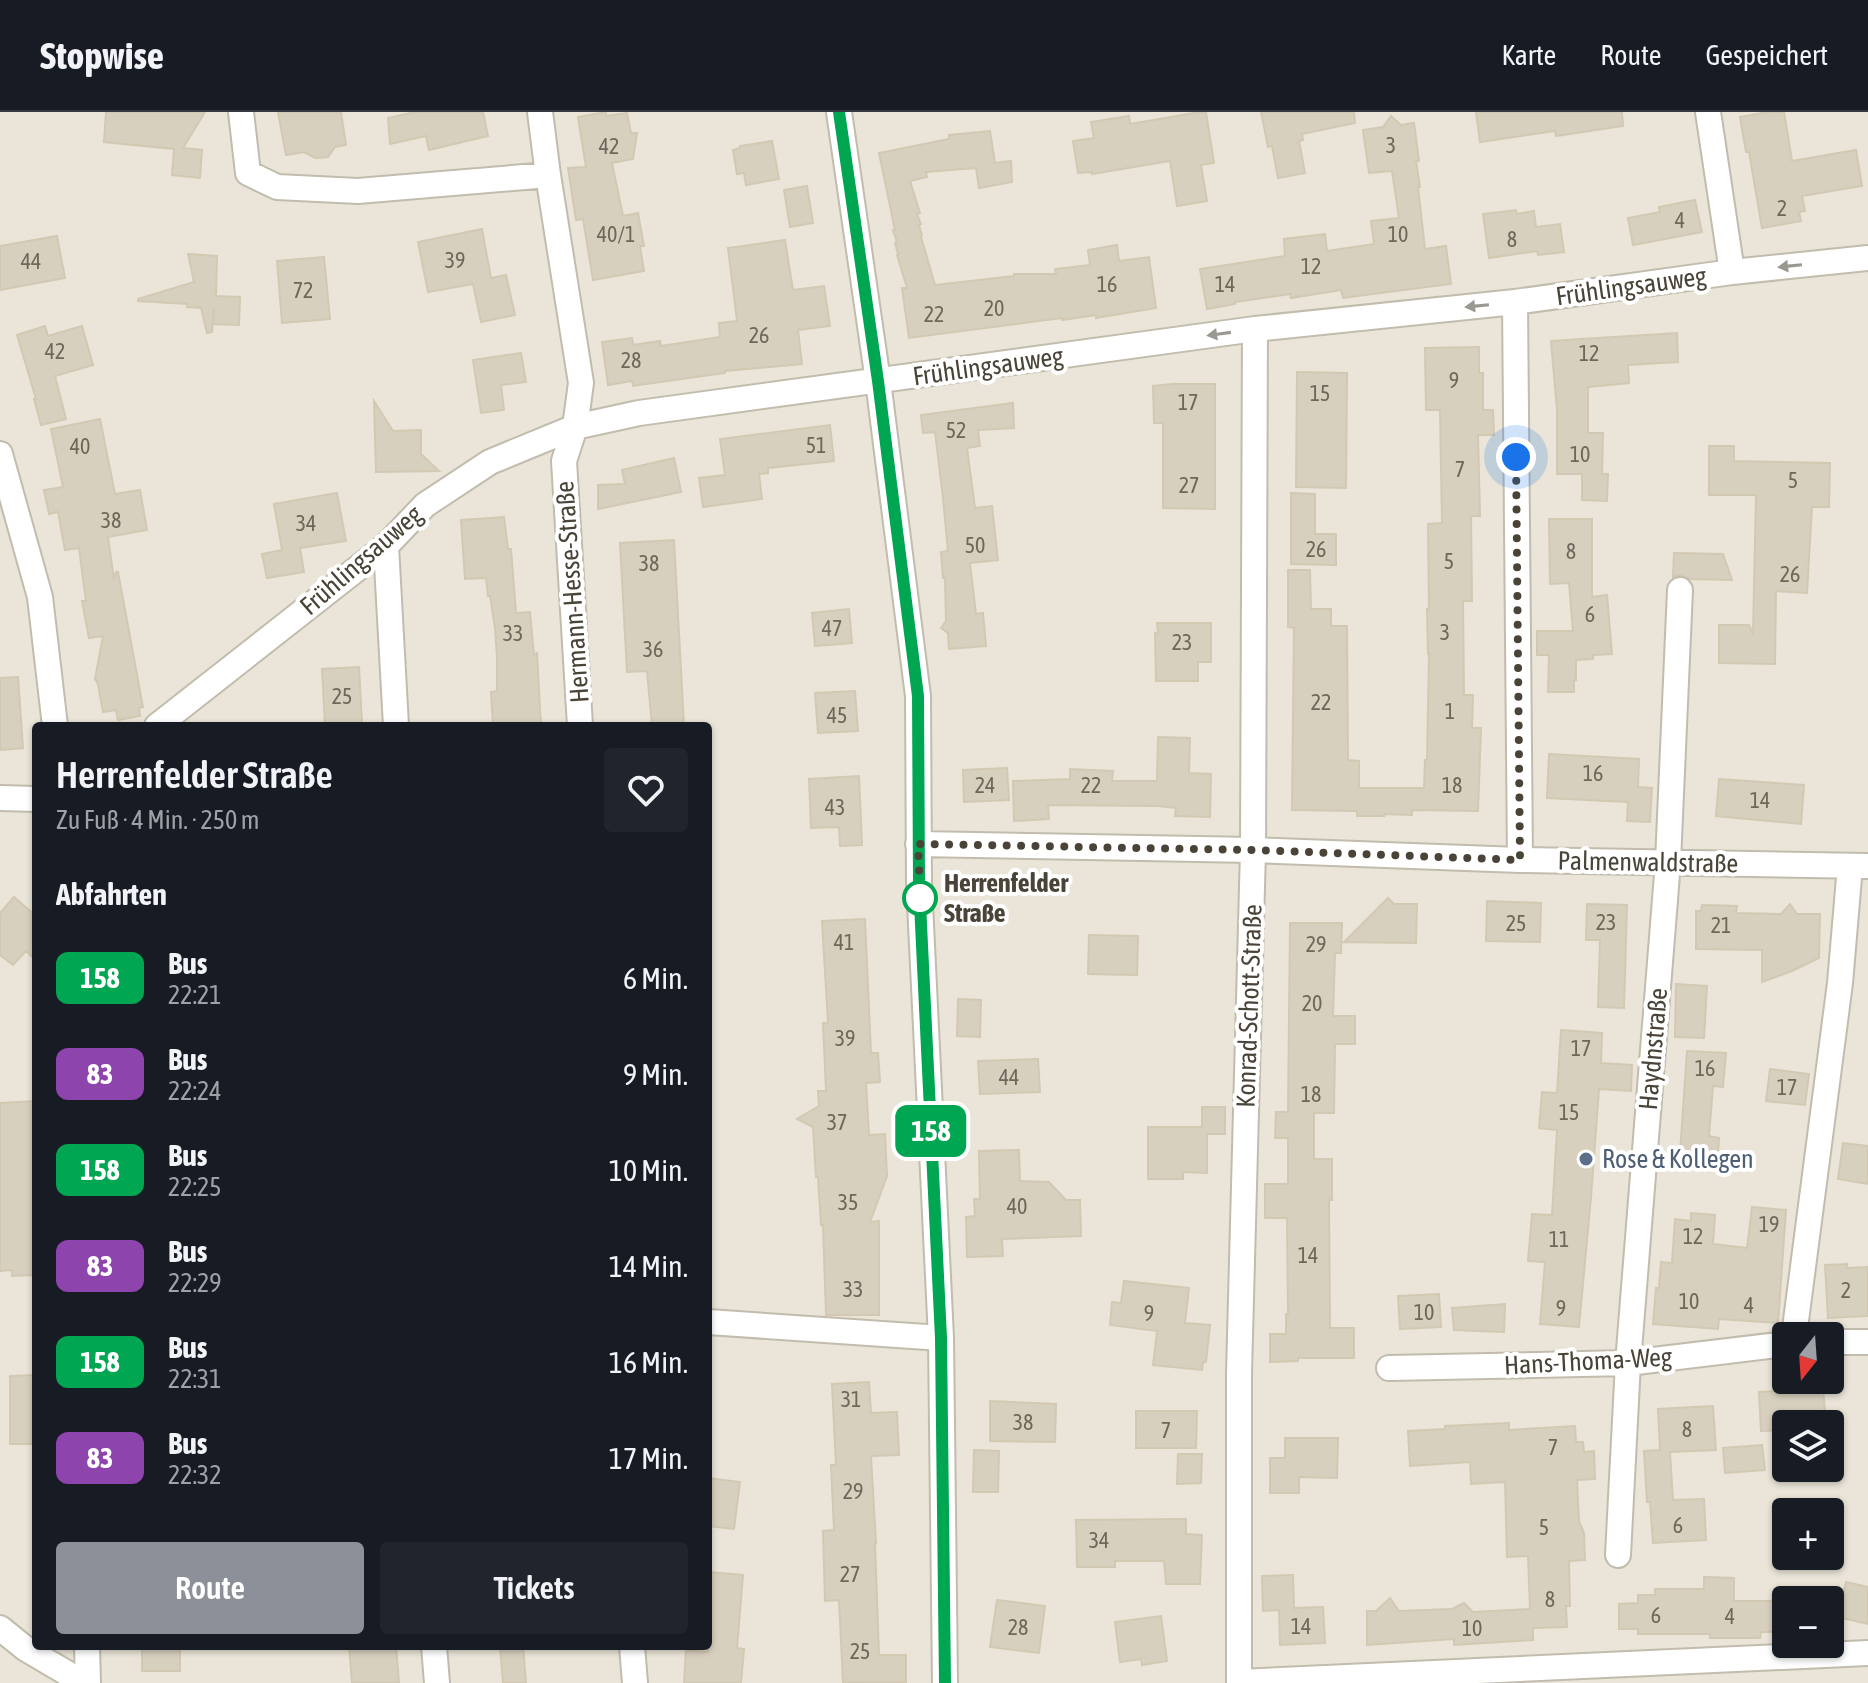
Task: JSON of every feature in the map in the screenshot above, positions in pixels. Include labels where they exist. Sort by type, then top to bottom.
[{"type":"street","points":[[241,112],[248,173],[277,187],[358,191],[548,175]]},
{"type":"street","name":"Hermann-Hesse-Straße","points":[[540,112],[581,383],[575,427],[564,461],[580,722]]},
{"type":"street","points":[[839,112],[878,381],[918,696],[918,844],[941,1338],[945,1683]]},
{"type":"street","points":[[1708,112],[1732,272]]},
{"type":"street","name":"Frühlingsauweg","points":[[162,722],[386,546],[425,505],[490,462],[575,427],[639,413],[1255,329],[1515,302],[1732,272],[1868,258]]},
{"type":"street","points":[[1515,302],[1520,860]]},
{"type":"street","name":"Konrad-Schott-Straße","points":[[1239,1682],[1239,1373],[1253,850],[1255,329]]},
{"type":"street","points":[[0,454],[40,597],[55,722]]},
{"type":"street","points":[[386,546],[396,722]]},
{"type":"street","name":"Haydnstraße","points":[[1618,1555],[1628,1363],[1668,862],[1680,590]]},
{"type":"street","points":[[0,798],[32,799]]},
{"type":"street","name":"Palmenwaldstraße","points":[[918,844],[1859,866],[1840,983],[1796,1322]]},
{"type":"street","points":[[712,1322],[941,1338]]},
{"type":"street","points":[[1844,1342],[1868,1342]]},
{"type":"street","name":"Hans-Thoma-Weg","points":[[1389,1368],[1628,1363],[1772,1346]]},
{"type":"street","points":[[0,1628],[26,1649],[86,1683],[87,1650]]},
{"type":"street","points":[[434,1650],[437,1683]]},
{"type":"street","points":[[632,1650],[635,1683]]},
{"type":"street","points":[[1239,1682],[1868,1653]]},
{"type":"shaded area","points":[[0,112],[1868,112],[1868,1683],[0,1683]]},
{"type":"building","points":[[106,112],[205,112],[183,148],[202,150],[200,178],[172,175],[174,149],[104,142]]},
{"type":"building","points":[[278,112],[341,112],[346,145],[335,147],[328,157],[315,158],[304,152],[286,155]]},
{"type":"building","points":[[415,112],[483,112],[488,136],[429,150],[426,136],[390,144],[388,118]]},
{"type":"building","points":[[606,112],[606,116],[627,113],[631,133],[637,133],[633,159],[612,163],[623,216],[638,213],[644,246],[640,246],[644,271],[593,280],[583,219],[576,220],[568,168],[586,167],[578,117]]},
{"type":"building","points":[[1206,112],[1214,163],[1201,165],[1207,201],[1177,206],[1170,161],[1092,174],[1078,173],[1073,141],[1094,138],[1091,122],[1129,116],[1130,124]]},
{"type":"building","points":[[1261,112],[1354,112],[1355,123],[1302,134],[1303,140],[1299,141],[1305,173],[1278,178]]},
{"type":"building","points":[[1476,112],[1622,112],[1623,126],[1556,136],[1555,131],[1480,142]]},
{"type":"building","points":[[1784,112],[1792,161],[1856,150],[1862,186],[1802,196],[1805,211],[1799,212],[1801,221],[1762,228],[1740,117]]},
{"type":"building","points":[[1391,116],[1401,125],[1414,123],[1425,249],[1446,246],[1451,284],[1343,298],[1341,290],[1291,298],[1290,294],[1207,309],[1200,269],[1285,256],[1284,239],[1325,234],[1327,251],[1374,244],[1371,221],[1399,218],[1392,171],[1369,173],[1363,130],[1383,127]]},
{"type":"building","points":[[990,131],[995,163],[1011,161],[1012,182],[979,188],[976,168],[926,172],[927,177],[910,181],[935,285],[1014,274],[1056,274],[1055,269],[1090,265],[1088,250],[1117,245],[1119,261],[1149,257],[1156,308],[1096,318],[1096,315],[1062,318],[909,338],[902,288],[907,288],[897,255],[879,153],[949,139],[949,135]]},
{"type":"building","points":[[772,141],[779,179],[746,185],[744,173],[737,174],[733,150]]},
{"type":"building","points":[[807,186],[813,223],[790,227],[784,190]]},
{"type":"building","points":[[1695,200],[1702,232],[1633,245],[1628,218],[1660,212],[1659,207]]},
{"type":"building","points":[[1516,210],[1517,214],[1534,211],[1536,227],[1560,224],[1564,252],[1538,255],[1537,251],[1489,258],[1483,214]]},
{"type":"building","points":[[482,229],[491,278],[506,275],[515,315],[481,322],[473,284],[428,292],[418,242]]},
{"type":"building","points":[[57,236],[65,278],[0,290],[0,246]]},
{"type":"building","points":[[785,240],[793,290],[824,286],[830,326],[798,330],[802,364],[725,371],[633,386],[632,381],[608,385],[602,342],[632,338],[633,345],[660,341],[661,346],[720,337],[719,323],[737,321],[728,248]]},
{"type":"building","points":[[188,254],[217,256],[216,296],[240,297],[239,325],[213,324],[214,308],[212,332],[207,333],[201,308],[187,307],[188,304],[138,301],[194,282]]},
{"type":"building","points":[[324,257],[330,319],[282,323],[277,261]]},
{"type":"building","points":[[45,326],[48,336],[82,326],[93,365],[55,376],[66,419],[41,425],[17,335]]},
{"type":"building","points":[[1677,333],[1678,362],[1628,365],[1629,383],[1588,387],[1588,433],[1603,433],[1602,474],[1608,474],[1607,501],[1582,500],[1582,474],[1557,474],[1557,410],[1551,341]]},
{"type":"building","points":[[1479,347],[1483,410],[1493,410],[1494,435],[1478,435],[1480,516],[1471,516],[1472,601],[1463,601],[1464,695],[1473,695],[1472,728],[1481,728],[1478,811],[1412,810],[1412,815],[1357,816],[1357,811],[1292,810],[1294,628],[1288,627],[1288,570],[1310,570],[1311,609],[1331,609],[1331,626],[1347,626],[1348,760],[1359,761],[1359,788],[1424,788],[1429,654],[1428,524],[1442,523],[1440,410],[1426,410],[1425,348]]},
{"type":"building","points":[[521,353],[526,382],[501,385],[504,410],[481,413],[473,360]]},
{"type":"building","points":[[1297,372],[1347,373],[1346,488],[1296,487]]},
{"type":"building","points":[[1215,384],[1215,509],[1163,508],[1163,423],[1154,423],[1153,386]]},
{"type":"building","points":[[374,401],[393,431],[421,430],[421,454],[439,471],[376,472]]},
{"type":"building","points":[[1013,403],[1014,428],[978,430],[980,446],[967,448],[975,508],[992,506],[998,560],[970,563],[976,614],[983,613],[986,646],[949,649],[948,633],[941,628],[946,621],[941,552],[948,551],[943,498],[935,432],[923,433],[921,415]]},
{"type":"building","points":[[100,419],[115,494],[140,490],[147,530],[108,537],[114,580],[118,572],[143,707],[139,708],[140,716],[118,720],[116,710],[103,712],[95,679],[103,636],[89,638],[82,601],[86,601],[79,548],[65,550],[58,512],[49,514],[44,490],[63,487],[51,429]]},
{"type":"building","points":[[830,425],[834,461],[768,468],[768,473],[759,474],[762,499],[703,507],[699,478],[725,475],[720,439]]},
{"type":"building","points":[[1709,446],[1734,446],[1734,461],[1830,463],[1829,507],[1812,507],[1807,593],[1776,591],[1775,664],[1719,663],[1719,625],[1749,625],[1753,634],[1756,495],[1709,495]]},
{"type":"building","points":[[674,458],[681,492],[598,509],[598,485],[625,484],[622,470]]},
{"type":"building","points":[[337,493],[346,541],[300,548],[304,572],[267,578],[262,554],[282,550],[274,504]]},
{"type":"building","points":[[1291,493],[1315,494],[1315,534],[1336,534],[1336,565],[1291,564]]},
{"type":"building","points":[[504,517],[508,549],[511,549],[516,613],[530,612],[534,655],[537,653],[541,722],[493,722],[491,692],[497,691],[497,658],[490,596],[486,578],[465,579],[461,520]]},
{"type":"building","points":[[1549,519],[1592,519],[1592,597],[1607,595],[1612,654],[1576,660],[1574,692],[1548,692],[1549,655],[1537,655],[1537,631],[1573,631],[1569,583],[1550,584]]},
{"type":"building","points":[[674,540],[684,722],[652,722],[647,671],[627,672],[620,543]]},
{"type":"building","points":[[1674,553],[1723,554],[1732,580],[1673,577]]},
{"type":"building","points":[[849,609],[852,643],[815,646],[812,613]]},
{"type":"building","points":[[1157,623],[1211,623],[1211,662],[1198,662],[1198,681],[1156,681]]},
{"type":"building","points":[[359,667],[362,722],[325,722],[322,669]]},
{"type":"building","points":[[18,677],[23,748],[0,750],[0,678]]},
{"type":"building","points":[[855,691],[858,731],[818,733],[815,693]]},
{"type":"building","points":[[1158,737],[1190,738],[1189,773],[1211,774],[1210,817],[1175,816],[1176,808],[1157,806],[1048,805],[1049,819],[1014,821],[1013,781],[1070,779],[1070,769],[1113,771],[1112,781],[1157,781]]},
{"type":"building","points":[[1549,754],[1639,759],[1638,787],[1652,788],[1650,822],[1627,821],[1628,802],[1547,798]]},
{"type":"building","points":[[1007,768],[1009,800],[964,802],[963,770]]},
{"type":"building","points":[[859,776],[862,845],[840,846],[839,827],[811,828],[809,779]]},
{"type":"building","points":[[1719,779],[1804,785],[1801,824],[1716,816]]},
{"type":"building","points":[[14,897],[32,913],[32,956],[26,951],[13,965],[0,955],[0,913]]},
{"type":"building","points":[[1388,898],[1394,904],[1417,904],[1416,943],[1344,942]]},
{"type":"building","points":[[1487,901],[1541,903],[1540,942],[1486,941]]},
{"type":"building","points":[[1587,904],[1627,905],[1624,1008],[1598,1007],[1600,940],[1586,940]]},
{"type":"building","points":[[1790,904],[1797,914],[1820,914],[1819,958],[1792,971],[1762,982],[1762,950],[1696,949],[1696,911],[1701,911],[1702,905],[1737,906],[1736,913],[1781,914]]},
{"type":"building","points":[[865,919],[871,1053],[878,1053],[880,1082],[866,1083],[869,1135],[885,1134],[887,1176],[870,1222],[879,1221],[879,1315],[826,1315],[823,1225],[813,1127],[797,1119],[819,1106],[818,1091],[826,1091],[823,1023],[828,1023],[822,921]]},
{"type":"building","points":[[1290,923],[1342,923],[1341,953],[1335,953],[1333,1016],[1355,1016],[1355,1044],[1335,1044],[1334,1113],[1314,1113],[1314,1159],[1332,1159],[1332,1200],[1329,1200],[1330,1328],[1354,1328],[1354,1358],[1298,1358],[1298,1361],[1270,1362],[1270,1334],[1286,1334],[1288,1314],[1287,1218],[1265,1218],[1265,1184],[1288,1184],[1288,1138],[1275,1138],[1276,1112],[1288,1112]]},
{"type":"building","points":[[1089,935],[1138,936],[1137,975],[1088,974]]},
{"type":"building","points":[[1676,984],[1707,986],[1704,1038],[1675,1037]]},
{"type":"building","points":[[958,999],[981,1000],[980,1037],[957,1036]]},
{"type":"building","points":[[1561,1030],[1602,1033],[1601,1063],[1632,1065],[1631,1091],[1599,1089],[1579,1327],[1540,1324],[1545,1262],[1528,1261],[1532,1214],[1552,1215],[1557,1130],[1539,1128],[1542,1092],[1557,1093]]},
{"type":"building","points":[[1687,1051],[1726,1053],[1723,1087],[1713,1086],[1709,1136],[1719,1138],[1717,1171],[1679,1168]]},
{"type":"building","points":[[1038,1059],[1040,1092],[980,1094],[978,1061]]},
{"type":"building","points":[[1770,1069],[1809,1074],[1805,1105],[1766,1101]]},
{"type":"building","points":[[32,1101],[32,1275],[12,1276],[12,1270],[0,1271],[0,1103]]},
{"type":"building","points":[[1202,1107],[1225,1107],[1225,1134],[1207,1134],[1207,1173],[1183,1172],[1183,1179],[1148,1179],[1148,1127],[1202,1127]]},
{"type":"building","points":[[1843,1143],[1868,1146],[1868,1184],[1838,1179]]},
{"type":"building","points":[[1019,1150],[1020,1181],[1049,1182],[1066,1200],[1080,1200],[1081,1236],[1002,1239],[1003,1256],[967,1257],[966,1217],[975,1216],[974,1199],[980,1199],[979,1151]]},
{"type":"building","points":[[1752,1207],[1786,1210],[1778,1322],[1719,1319],[1718,1329],[1653,1324],[1661,1262],[1672,1263],[1675,1219],[1691,1221],[1691,1213],[1715,1215],[1713,1244],[1747,1248]]},
{"type":"building","points":[[1847,1264],[1847,1268],[1868,1267],[1868,1316],[1828,1318],[1825,1265]]},
{"type":"building","points":[[1124,1281],[1189,1288],[1185,1323],[1210,1325],[1206,1362],[1203,1362],[1202,1370],[1153,1365],[1157,1331],[1110,1325],[1112,1302],[1121,1303]]},
{"type":"building","points":[[1439,1294],[1441,1327],[1400,1329],[1398,1296]]},
{"type":"building","points":[[1505,1304],[1504,1332],[1454,1330],[1452,1308]]},
{"type":"building","points":[[32,1375],[32,1444],[10,1444],[10,1376]]},
{"type":"building","points":[[869,1382],[871,1413],[897,1412],[899,1455],[871,1456],[879,1655],[906,1655],[906,1683],[843,1682],[839,1600],[825,1601],[823,1531],[834,1530],[831,1465],[836,1465],[832,1384]]},
{"type":"building","points":[[1759,1392],[1824,1394],[1825,1410],[1772,1410],[1772,1431],[1761,1431]]},
{"type":"building","points":[[990,1401],[1056,1404],[1055,1442],[990,1441]]},
{"type":"building","points":[[1713,1406],[1716,1450],[1670,1452],[1673,1500],[1704,1499],[1706,1540],[1653,1543],[1644,1451],[1660,1450],[1658,1409]]},
{"type":"building","points":[[1136,1411],[1197,1411],[1196,1448],[1136,1448]]},
{"type":"building","points":[[1509,1423],[1509,1430],[1575,1426],[1576,1442],[1583,1442],[1584,1452],[1594,1451],[1595,1479],[1577,1480],[1585,1560],[1569,1561],[1567,1627],[1533,1628],[1533,1640],[1454,1645],[1454,1639],[1367,1645],[1367,1611],[1376,1611],[1390,1598],[1399,1611],[1452,1609],[1464,1603],[1473,1612],[1530,1609],[1528,1556],[1507,1557],[1505,1482],[1471,1484],[1470,1462],[1410,1466],[1408,1431]]},
{"type":"building","points":[[1285,1438],[1338,1438],[1337,1478],[1299,1477],[1299,1493],[1270,1493],[1270,1458],[1285,1458]]},
{"type":"building","points":[[1762,1445],[1765,1470],[1725,1473],[1723,1448]]},
{"type":"building","points":[[974,1450],[999,1451],[998,1492],[973,1492]]},
{"type":"building","points":[[1178,1454],[1202,1454],[1201,1483],[1177,1484]]},
{"type":"building","points":[[712,1478],[740,1482],[734,1529],[712,1526]]},
{"type":"building","points":[[1186,1519],[1186,1534],[1202,1535],[1200,1584],[1166,1584],[1164,1561],[1115,1561],[1115,1567],[1077,1567],[1076,1520]]},
{"type":"building","points":[[712,1572],[743,1575],[737,1648],[744,1649],[741,1683],[684,1683],[686,1650],[712,1650]]},
{"type":"building","points":[[1293,1575],[1294,1608],[1323,1607],[1325,1643],[1280,1645],[1279,1610],[1263,1611],[1262,1576]]},
{"type":"building","points":[[1704,1577],[1734,1578],[1734,1601],[1772,1601],[1772,1632],[1761,1632],[1760,1638],[1710,1638],[1710,1634],[1638,1634],[1638,1629],[1619,1629],[1619,1604],[1638,1603],[1638,1595],[1655,1595],[1655,1589],[1704,1589]]},
{"type":"building","points":[[1846,1582],[1868,1587],[1868,1624],[1844,1618]]},
{"type":"building","points":[[997,1600],[1045,1606],[1039,1653],[990,1647]]},
{"type":"building","points":[[1161,1616],[1167,1661],[1142,1665],[1141,1659],[1120,1662],[1115,1622]]},
{"type":"building","points":[[142,1650],[180,1650],[180,1671],[142,1671]]},
{"type":"building","points":[[349,1650],[396,1650],[399,1683],[352,1683]]},
{"type":"building","points":[[500,1650],[523,1650],[526,1683],[503,1683]]},
{"type":"bus line","name":"158","points":[[839,112],[878,381],[918,696],[919,883],[941,1338],[945,1683]]},
{"type":"place","name":"Herrenfelder Straße","points":[[920,898]]},
{"type":"place","name":"Rose & Kollegen","points":[[1586,1159]]},
{"type":"route","points":[[920,898],[921,913],[918,844],[1253,850],[1520,860],[1516,457]]}]
